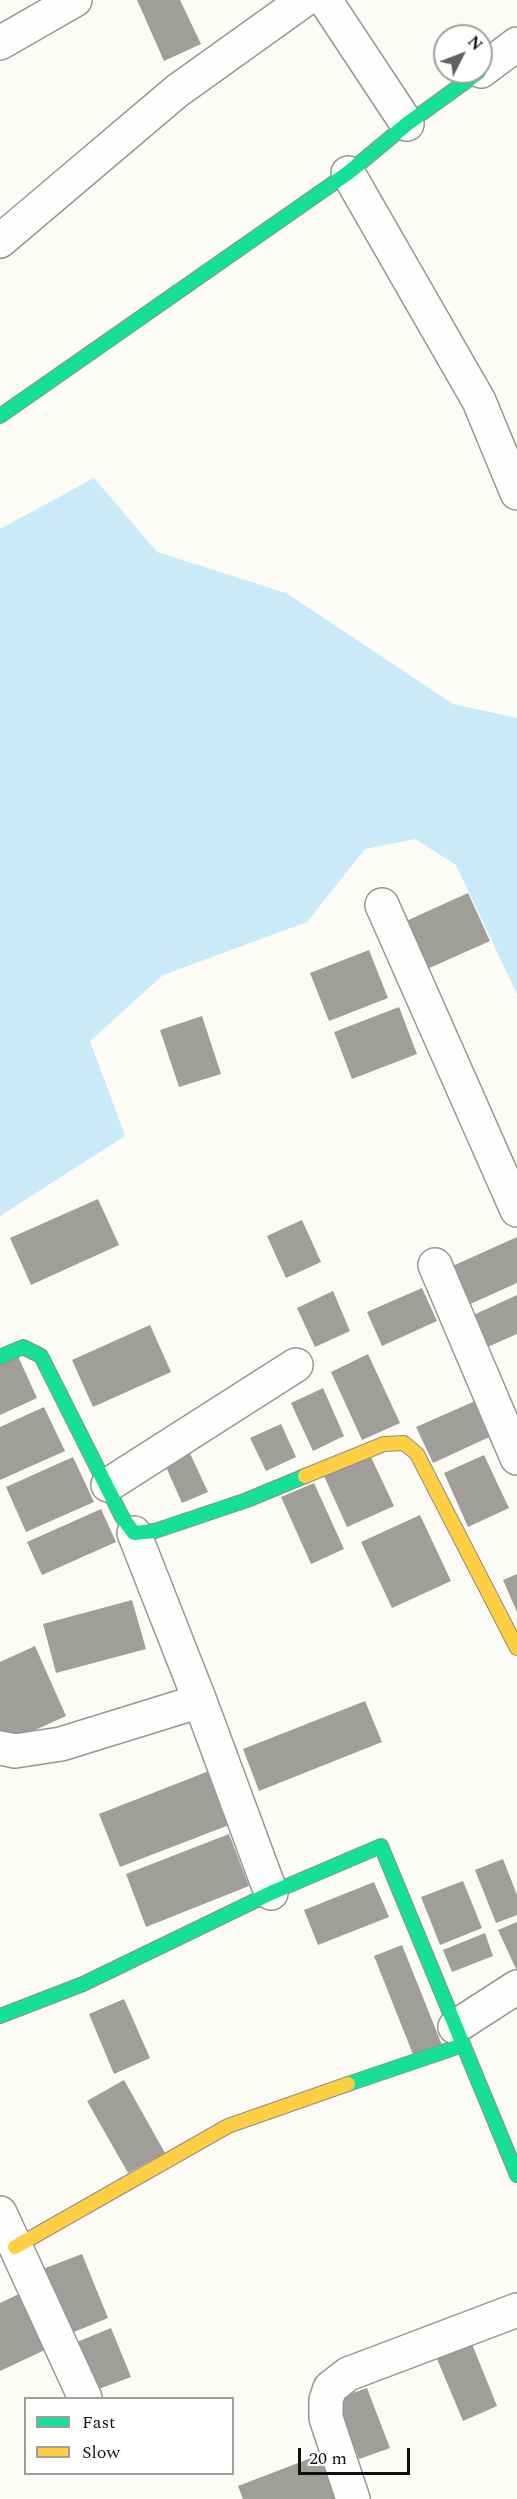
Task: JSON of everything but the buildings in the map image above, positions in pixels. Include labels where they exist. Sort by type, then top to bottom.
[{"type":"street","points":[[0,43],[75,0]]},
{"type":"street","points":[[0,241],[177,91],[304,0]]},
{"type":"street","points":[[325,0],[407,124]]},
{"type":"street","points":[[493,62],[517,44]]},
{"type":"street","points":[[0,416],[348,173],[407,124],[462,84]]},
{"type":"street","points":[[348,173],[479,401],[517,493]]},
{"type":"street","points":[[382,905],[517,1210]]},
{"type":"street","points":[[435,1265],[517,1458]]},
{"type":"street","points":[[0,1357],[23,1347],[41,1356],[108,1485],[122,1517],[134,1533],[200,1701],[271,1893]]},
{"type":"street","points":[[108,1485],[296,1365]]},
{"type":"street","points":[[134,1533],[155,1531],[247,1500],[384,1444],[404,1443],[417,1454],[517,1648]]},
{"type":"street","points":[[0,1748],[15,1751],[61,1744],[200,1701]]},
{"type":"street","points":[[0,2016],[83,1984],[271,1893],[381,1846],[517,2175]]},
{"type":"street","points":[[85,2397],[4,2224],[228,2126],[459,2036],[517,1987]]},
{"type":"street","points":[[353,2499],[326,2418],[326,2400],[330,2388],[348,2374],[517,2310]]},
{"type":"water","points":[[94,478],[157,552],[286,593],[453,704],[517,718],[517,994],[456,865],[415,839],[365,849],[307,922],[163,975],[90,1041],[125,1136],[0,1216],[0,529]]},
{"type":"traffic: fast","points":[[0,416],[348,173],[407,124],[462,84]]},
{"type":"traffic: fast","points":[[0,1357],[23,1347],[41,1356],[122,1517],[134,1533],[155,1531],[247,1500],[305,1476]]},
{"type":"traffic: fast","points":[[0,2016],[83,1984],[271,1893],[381,1846],[517,2175]]},
{"type":"traffic: fast","points":[[348,2084],[463,2045]]},
{"type":"traffic: slow","points":[[305,1476],[384,1444],[404,1443],[417,1454],[517,1648]]},
{"type":"traffic: slow","points":[[15,2247],[228,2126],[348,2084]]}]
